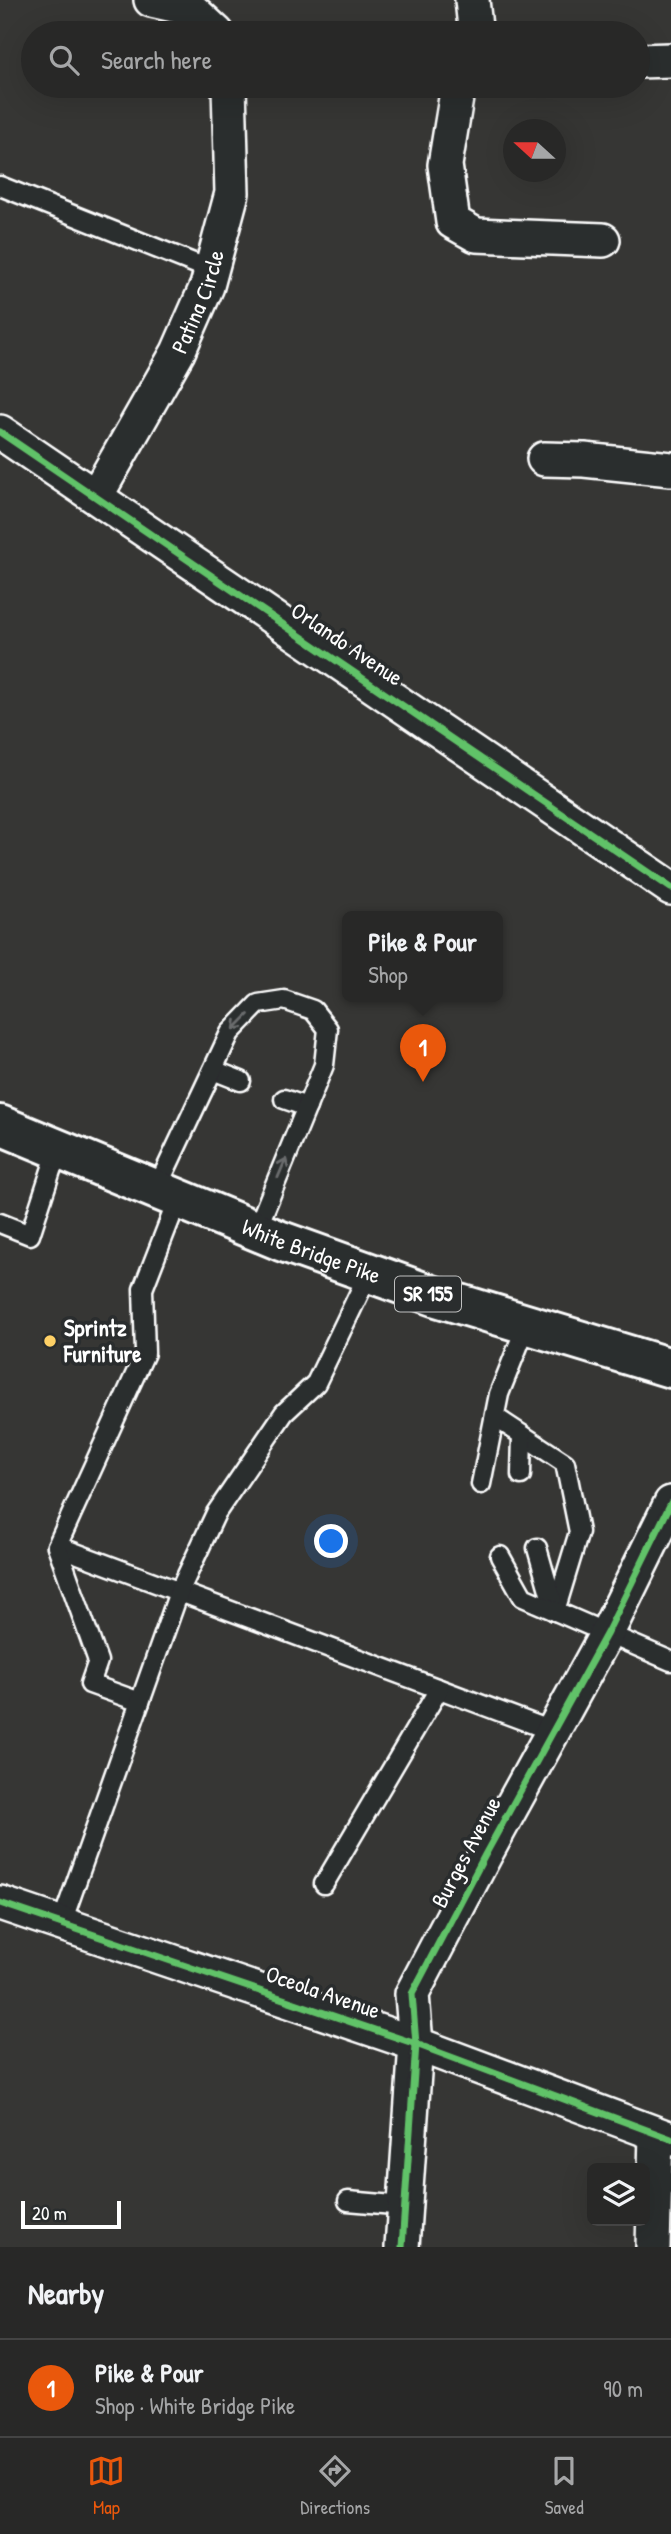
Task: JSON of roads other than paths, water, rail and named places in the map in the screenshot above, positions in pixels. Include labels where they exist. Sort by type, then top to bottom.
[{"type":"main road","name":"White Bridge Pike","points":[[0,1125],[256,1231],[369,1273],[437,1297],[671,1368]]},
{"type":"street","points":[[151,0],[191,9],[204,21]]},
{"type":"street","points":[[472,0],[474,21]]},
{"type":"street","points":[[650,61],[671,60]]},
{"type":"street","name":"Patina Circle","points":[[96,496],[178,352],[207,286],[232,193],[229,98]]},
{"type":"street","points":[[456,98],[445,165],[453,222],[476,235],[603,240]]},
{"type":"street","name":"Orlando Avenue","points":[[0,432],[671,888]]},
{"type":"street","points":[[544,459],[671,469]]},
{"type":"street","name":"Burges Avenue","points":[[402,2247],[416,2044],[412,1994],[607,1633],[671,1503]]},
{"type":"street","name":"Oceola Avenue","points":[[0,1903],[416,2044],[664,2137]]},
{"type":"street","points":[[653,2247],[664,2137]]},
{"type":"lane","points":[[0,186],[211,270]]},
{"type":"lane","points":[[140,1702],[90,1684],[98,1661],[57,1546],[145,1353],[143,1289],[167,1194],[213,1070],[230,1033],[258,1004],[284,1000],[313,1010],[328,1029],[324,1065],[256,1231]]},
{"type":"lane","points":[[213,1070],[241,1081]]},
{"type":"lane","points":[[284,1099],[307,1107]]},
{"type":"lane","points":[[0,1223],[30,1235],[58,1149]]},
{"type":"lane","points":[[61,1924],[179,1592],[216,1513],[284,1413],[316,1383],[369,1273]]},
{"type":"lane","points":[[481,1484],[499,1394],[527,1324]]},
{"type":"lane","points":[[495,1417],[565,1463],[579,1532],[555,1611]]},
{"type":"lane","points":[[521,1475],[522,1435]]},
{"type":"lane","points":[[57,1546],[552,1731]]},
{"type":"lane","points":[[537,1548],[555,1611]]},
{"type":"lane","points":[[500,1556],[523,1597],[671,1661]]},
{"type":"lane","points":[[324,1884],[439,1689]]},
{"type":"lane","points":[[348,2202],[405,2206]]},
{"type":"place","name":"Pike & Pour","points":[[423,1082]]},
{"type":"place","name":"Sprintz Furniture","points":[[50,1341]]}]
